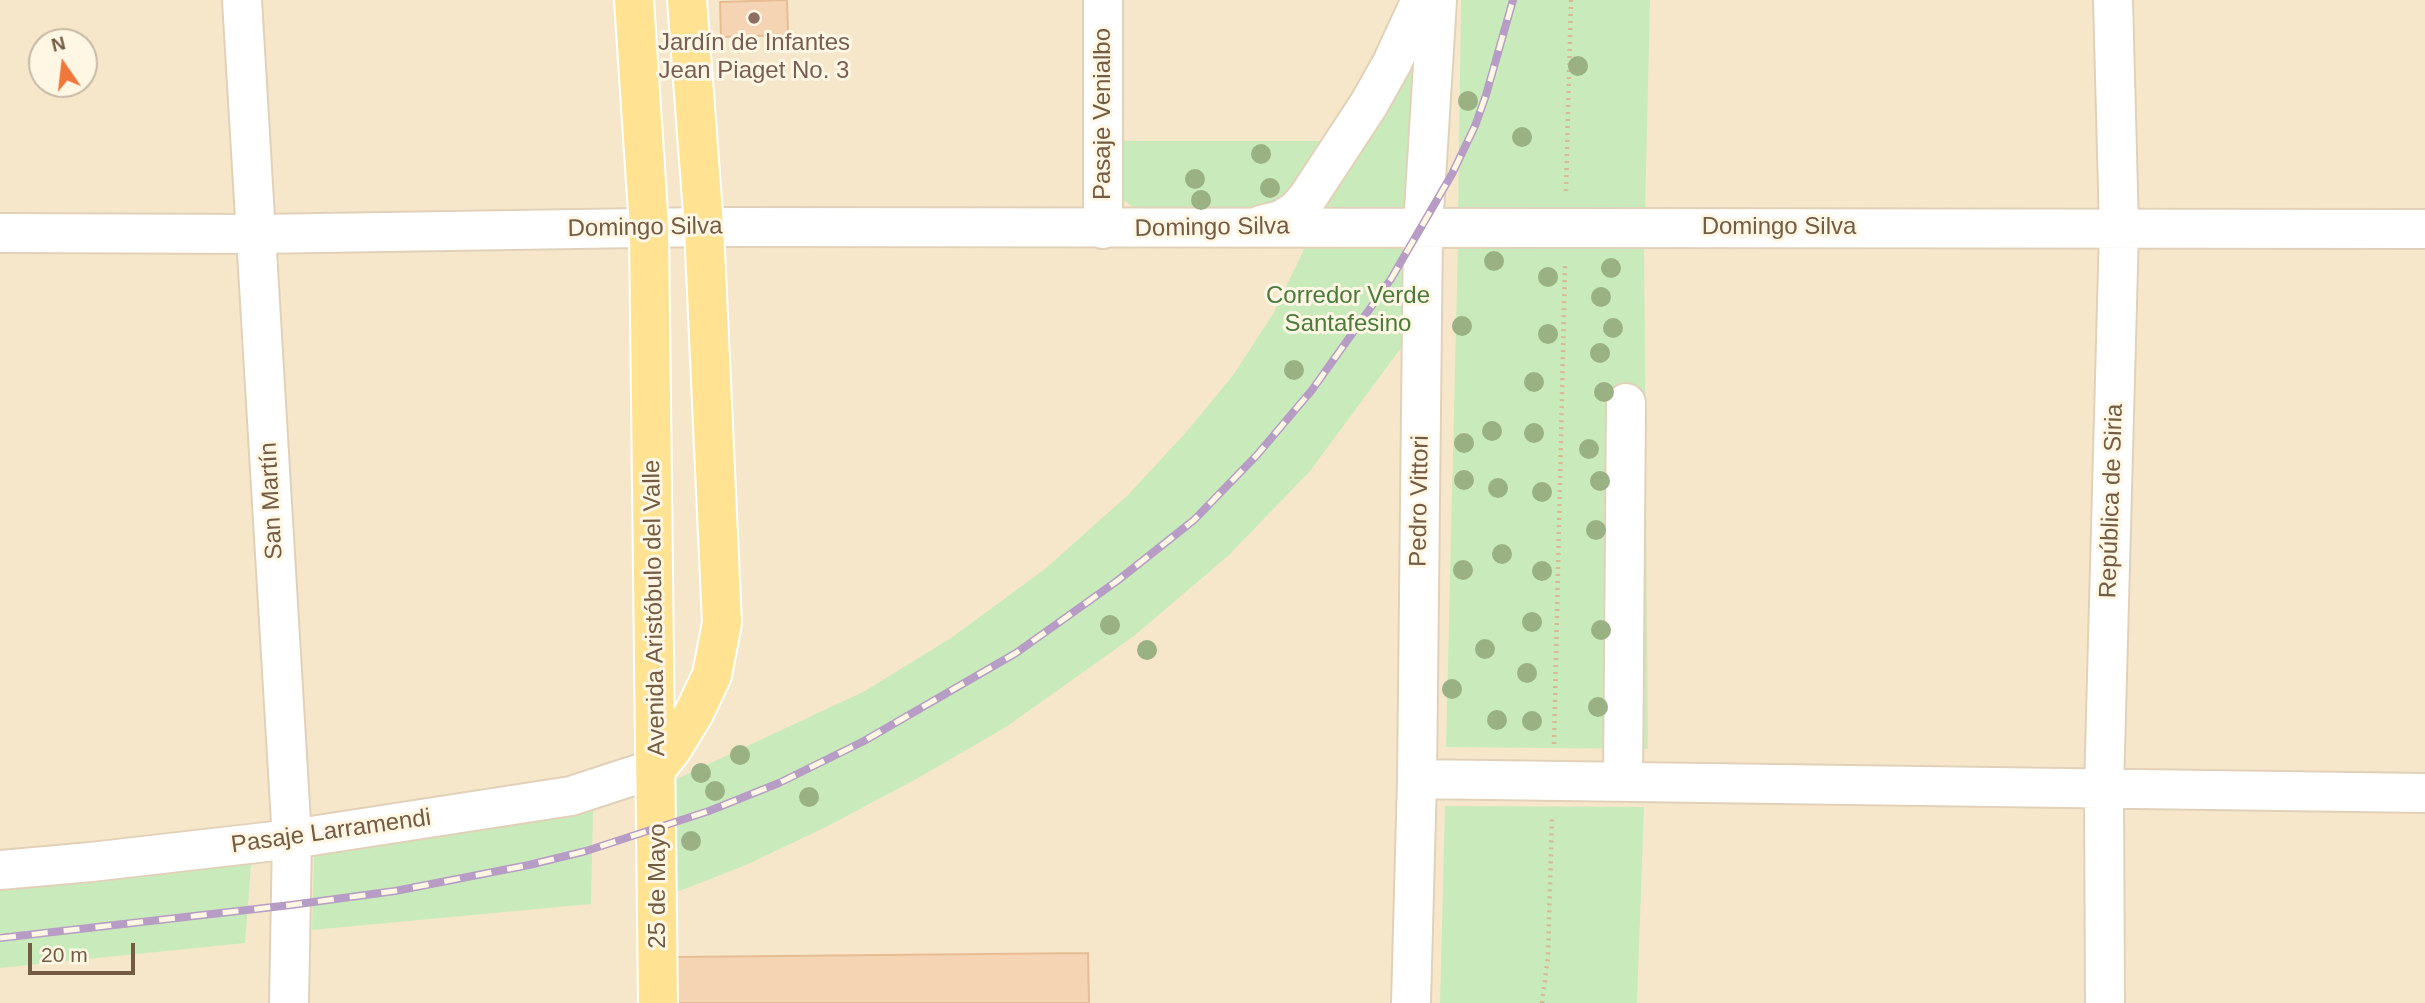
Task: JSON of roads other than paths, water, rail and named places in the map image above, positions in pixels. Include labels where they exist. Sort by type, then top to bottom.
[{"type":"main road","name":"Avenida Aristóbulo del Valle","points":[[634,0],[649,228],[657,768]]},
{"type":"main road","name":"Avenida Aristóbulo del Valle","points":[[657,768],[694,713],[712,675],[722,623],[704,227],[687,0]]},
{"type":"main road","name":"25 de Mayo","points":[[657,768],[658,1003]]},
{"type":"street","name":"San Martín","points":[[242,0],[292,839],[289,1003]]},
{"type":"street","name":"Pasaje Venialbo","points":[[1103,0],[1103,229]]},
{"type":"street","points":[[1252,228],[1281,220],[1297,211],[1308,197],[1369,104],[1421,0]]},
{"type":"street","name":"Pedro Vittori","points":[[1411,1003],[1417,779],[1423,227],[1437,0]]},
{"type":"street","name":"República de Siria","points":[[2105,1003],[2104,789],[2119,229],[2113,0]]},
{"type":"street","name":"Domingo Silva","points":[[0,233],[257,233],[704,227],[2425,229]]},
{"type":"street","points":[[1623,781],[1626,403]]},
{"type":"street","name":"Pasaje Larramendi","points":[[0,870],[292,839],[571,796],[657,768]]},
{"type":"street","points":[[1417,779],[2425,793]]},
{"type":"railway","points":[[0,938],[395,891],[586,851],[709,811],[779,783],[864,741],[1016,653],[1117,581],[1194,520],[1257,455],[1312,390],[1391,279],[1452,174],[1475,126],[1486,95],[1513,0]]},
{"type":"place","name":"Jardín de Infantes Jean Piaget No. 3","points":[[754,18]]},
{"type":"park label","name":"Corredor Verde Santafesino","points":[[1348,310]]}]
